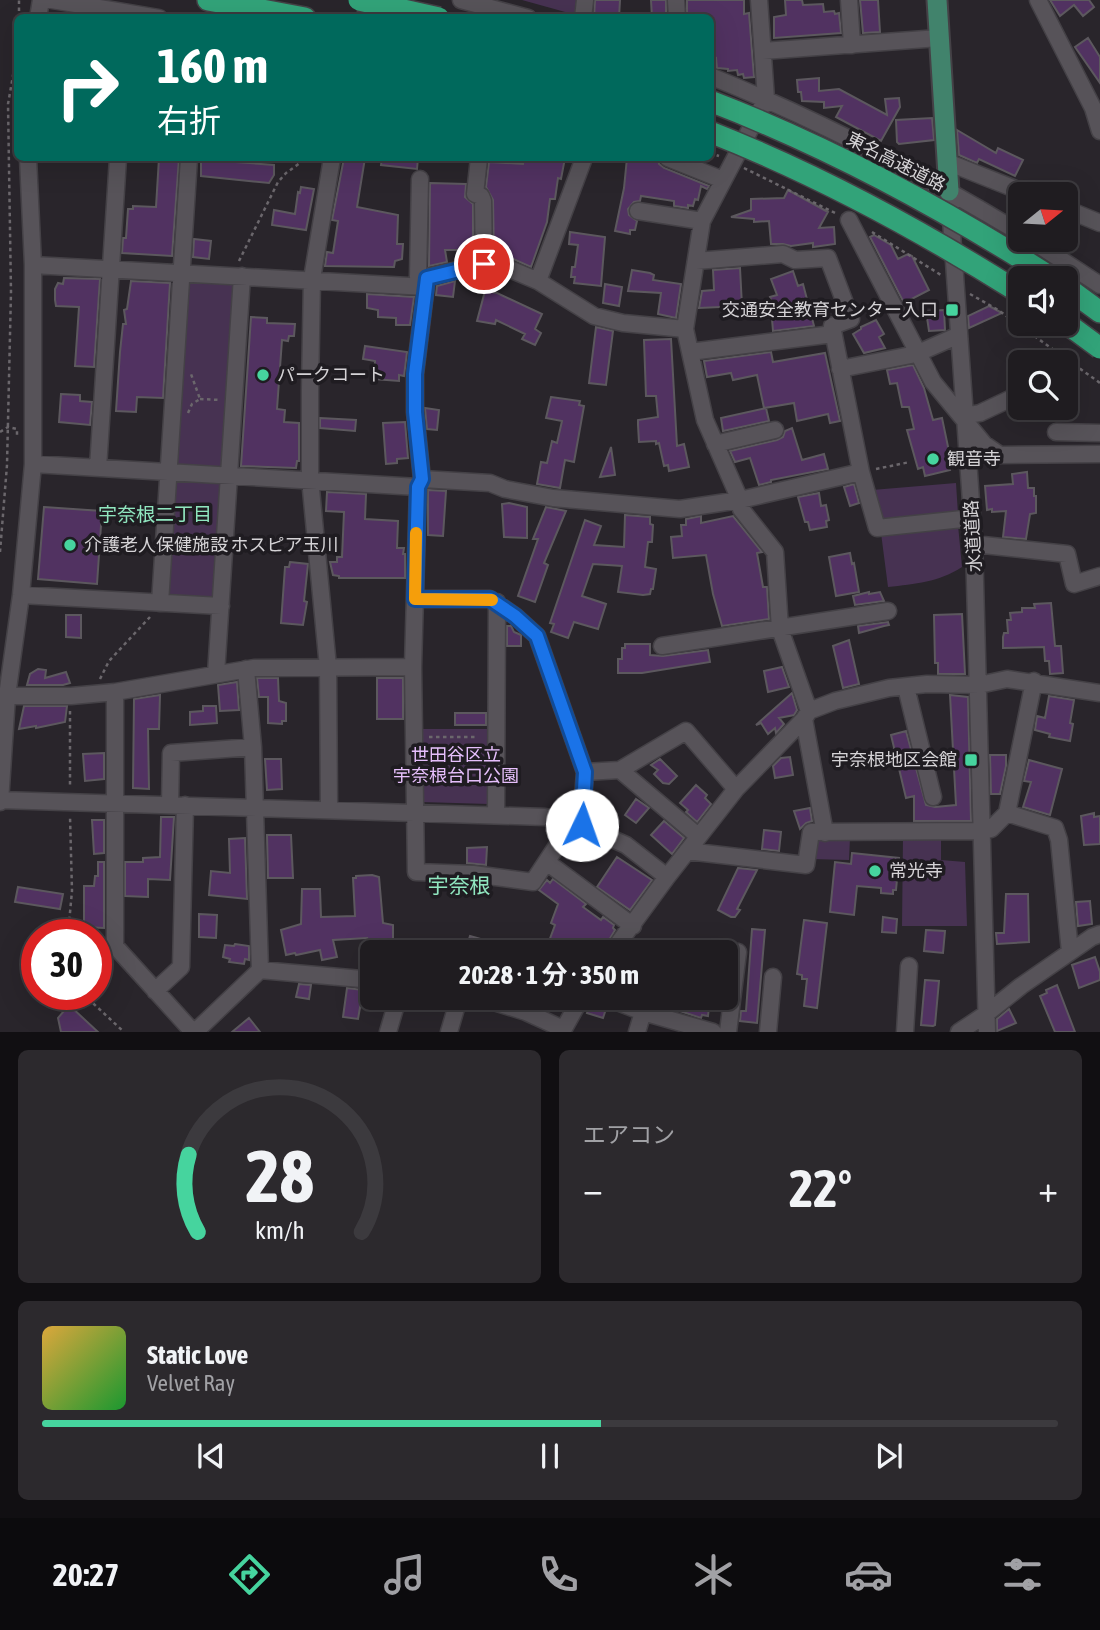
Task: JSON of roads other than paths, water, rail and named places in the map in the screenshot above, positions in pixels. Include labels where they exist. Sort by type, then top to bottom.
[{"type":"highway","points":[[208,0],[283,14]]},
{"type":"highway","points":[[359,0],[421,14]]},
{"type":"highway","name":"東名高速道路","points":[[714,103],[869,172],[969,227],[1032,266]]},
{"type":"highway","points":[[714,134],[799,170],[884,214],[1008,286]]},
{"type":"highway","points":[[1078,296],[1100,312]]},
{"type":"highway","points":[[1078,332],[1100,348]]},
{"type":"main road","name":"水道道路","points":[[937,0],[949,191]]},
{"type":"street","points":[[52,0],[123,14]]},
{"type":"street","points":[[461,0],[513,14]]},
{"type":"street","points":[[759,0],[766,99],[702,221],[685,329],[705,420],[740,500],[741,509],[775,552],[780,629],[807,715],[825,833]]},
{"type":"street","points":[[849,0],[852,45]]},
{"type":"street","points":[[1038,0],[1093,108],[1100,131]]},
{"type":"street","points":[[763,51],[939,38]]},
{"type":"street","points":[[714,78],[833,129],[1008,226]]},
{"type":"street","points":[[28,161],[33,265],[33,464],[22,595],[7,696],[0,801],[545,817],[577,824],[626,845],[667,877]]},
{"type":"street","points":[[98,468],[118,161]]},
{"type":"street","points":[[160,603],[189,161]]},
{"type":"street","points":[[329,809],[328,667],[310,479],[312,279],[332,161]]},
{"type":"street","points":[[479,161],[475,194],[481,196],[483,201],[484,264]]},
{"type":"street","points":[[538,281],[583,161]]},
{"type":"street","points":[[676,161],[723,180]]},
{"type":"street","points":[[947,162],[1008,186]]},
{"type":"street","points":[[420,179],[418,277],[426,282]]},
{"type":"street","name":"水道道路","points":[[949,191],[974,544],[987,1031]]},
{"type":"street","points":[[638,211],[702,221]]},
{"type":"street","points":[[1078,214],[1100,223]]},
{"type":"street","points":[[849,220],[933,382],[984,444],[1000,455],[1100,454]]},
{"type":"street","points":[[1049,252],[1100,285]]},
{"type":"street","points":[[696,261],[783,254],[795,260],[828,258],[851,319],[832,326],[877,528],[972,518]]},
{"type":"street","points":[[33,265],[369,283],[426,282],[484,264],[507,268],[538,281],[594,316],[624,323],[685,329]]},
{"type":"street","points":[[216,674],[234,401],[237,275]]},
{"type":"street","points":[[415,599],[490,599],[537,636],[585,772],[577,824],[533,882],[473,874],[416,872],[413,667],[415,599],[420,483],[415,374],[426,282]]},
{"type":"street","points":[[690,352],[833,334]]},
{"type":"street","points":[[840,369],[918,353],[959,335]]},
{"type":"street","points":[[964,418],[1008,400]]},
{"type":"street","points":[[715,444],[775,430]]},
{"type":"street","points":[[1056,432],[1100,433]]},
{"type":"street","points":[[33,464],[310,479],[490,483],[505,489],[553,498],[680,509],[740,500],[864,472]]},
{"type":"street","points":[[974,544],[1068,554],[1074,584],[1100,576]]},
{"type":"street","points":[[22,595],[221,606]]},
{"type":"street","points":[[496,815],[497,602]]},
{"type":"street","points":[[662,646],[888,611]]},
{"type":"street","points":[[7,696],[71,696],[115,692],[246,669],[413,667]]},
{"type":"street","points":[[246,669],[253,747],[260,970]]},
{"type":"street","points":[[622,940],[736,789],[807,715],[835,701],[927,684],[979,685],[1007,679],[1100,693]]},
{"type":"street","points":[[687,851],[806,865],[811,832],[990,830],[1007,813],[1034,681]]},
{"type":"street","points":[[906,687],[933,797]]},
{"type":"street","points":[[115,692],[115,946],[194,1031],[260,970],[360,979]]},
{"type":"street","points":[[585,772],[620,770],[686,731],[736,789]]},
{"type":"street","points":[[155,991],[181,967],[178,805],[171,753],[253,747]]},
{"type":"street","points":[[620,770],[698,836]]},
{"type":"street","points":[[1007,813],[1055,828],[1059,840],[1070,952]]},
{"type":"street","points":[[548,863],[633,926]]},
{"type":"street","points":[[958,1031],[1100,934]]},
{"type":"street","points":[[905,1031],[909,966]]},
{"type":"street","points":[[768,1031],[773,976]]},
{"type":"street","points":[[388,1031],[394,1010]]},
{"type":"street","points":[[449,1031],[455,1010]]},
{"type":"street","points":[[520,1010],[562,1030],[574,1010]]},
{"type":"street","points":[[638,1010],[713,1031]]},
{"type":"street","points":[[728,1031],[731,1010]]},
{"type":"street","points":[[637,1031],[643,1012]]},
{"type":"place","name":"交通安全教育センター入口","points":[[952,310]]},
{"type":"place","name":"パークコート","points":[[263,375]]},
{"type":"place","name":"観音寺","points":[[933,459]]},
{"type":"place","name":"介護老人保健施設 ホスピア玉川","points":[[70,545]]},
{"type":"place","name":"宇奈根地区会館","points":[[971,760]]},
{"type":"place","name":"常光寺","points":[[875,871]]},
{"type":"district","name":"宇奈根二丁目","points":[[155,514]]},
{"type":"district","name":"宇奈根","points":[[459,886]]},
{"type":"park label","name":"世田谷区立 宇奈根台口公園","points":[[456,765]]}]
